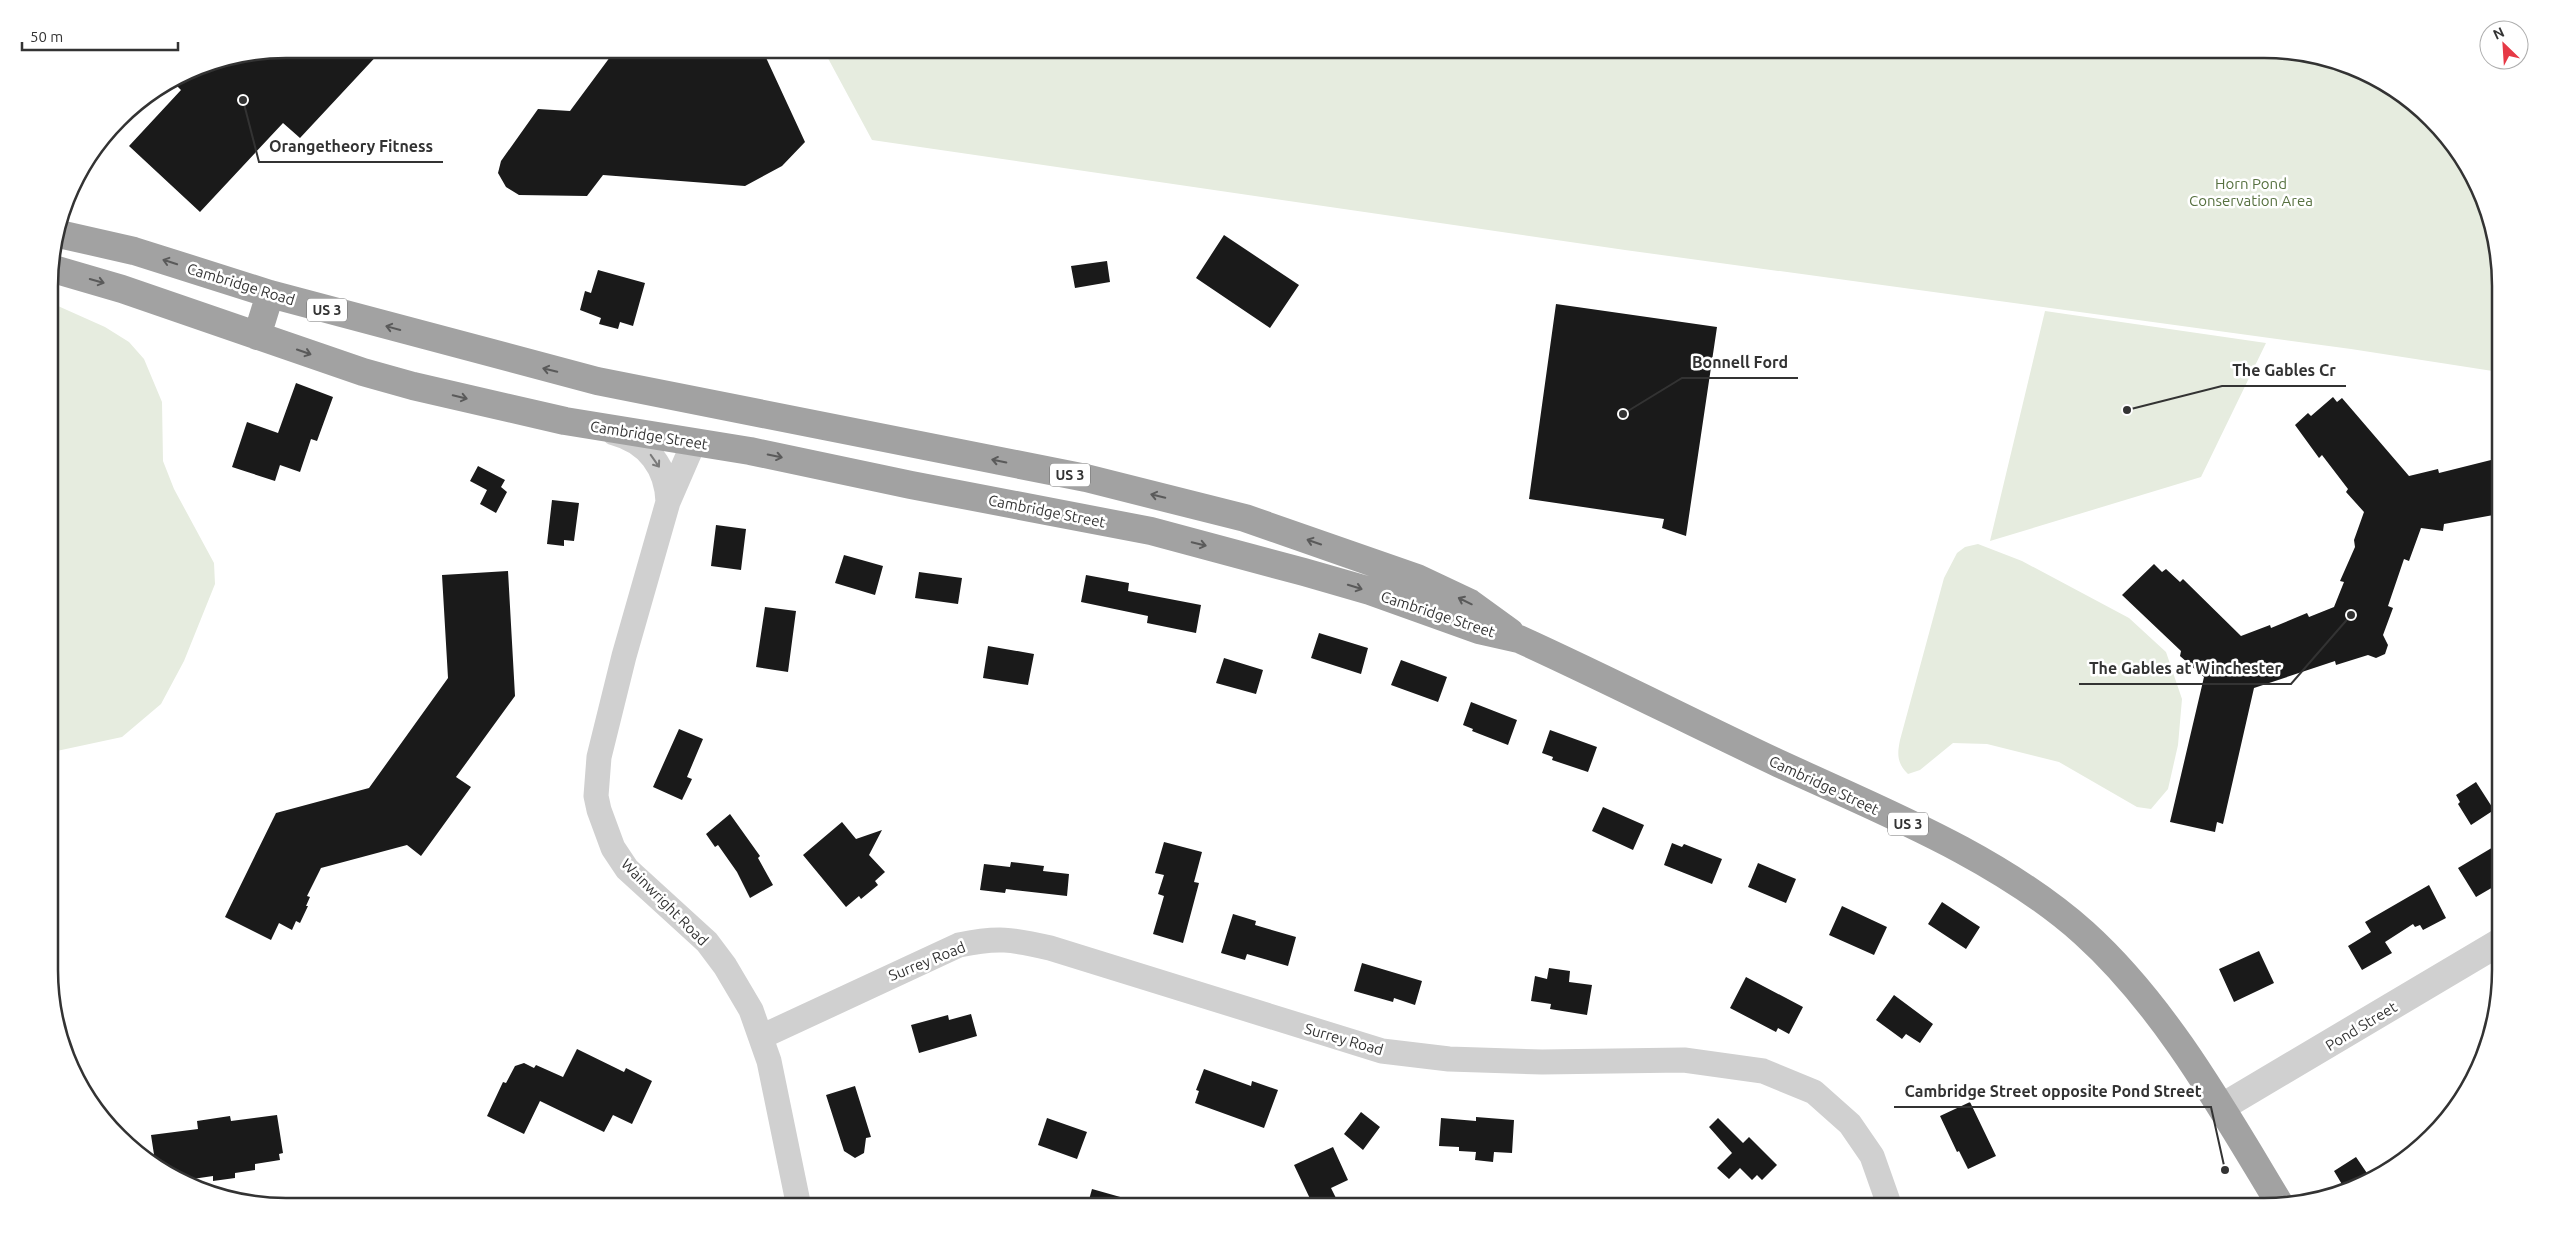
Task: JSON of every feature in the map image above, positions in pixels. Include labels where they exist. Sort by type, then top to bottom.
[{"type":"highway","name":"Cambridge Road","points":[[63,235],[134,251],[270,294],[597,381]]},
{"type":"highway","name":"US 3","points":[[58,270],[122,289],[257,336],[399,382],[565,421]]},
{"type":"highway","points":[[257,336],[270,294]]},
{"type":"highway","name":"Cambridge Street","points":[[597,381],[1086,478],[1245,518],[1416,578],[1470,603],[1519,639],[1930,835],[2024,888],[2083,932],[2120,970],[2162,1022],[2222,1107],[2276,1198]]},
{"type":"highway","name":"Cambridge Street","points":[[565,421],[750,450],[911,485],[1008,502],[1170,536],[1314,574],[1370,591],[1479,630],[1519,639]]},
{"type":"highway","points":[[911,485],[917,444]]},
{"type":"street","name":"Wainwright Road","points":[[565,421],[624,436],[644,447],[660,466],[667,487],[668,502]]},
{"type":"street","name":"Wainwright Road","points":[[694,442],[668,502],[624,656],[599,757],[596,796],[605,829],[622,862],[686,921],[719,958],[751,1010],[769,1061],[797,1198]]},
{"type":"street","name":"Surrey Road","points":[[761,1038],[959,945],[986,940],[1011,939],[1050,948],[1382,1051],[1458,1060],[1542,1062],[1684,1060],[1763,1071],[1814,1092],[1850,1124],[1872,1156],[1887,1198]]},
{"type":"street","name":"Pond Street","points":[[2222,1107],[2492,947]]},
{"type":"green space","name":"Horn Pond Conservation Area","points":[[828,58],[2293,59],[2322,65],[2351,75],[2390,96],[2425,124],[2453,159],[2474,198],[2484,227],[2490,256],[2492,371],[2351,349],[1625,250],[872,140]]},
{"type":"green space","points":[[58,306],[105,327],[129,342],[144,359],[162,402],[163,461],[174,489],[214,563],[215,584],[184,661],[161,704],[122,737],[58,751]]},
{"type":"green space","points":[[2045,311],[2266,343],[2201,477],[1990,541]]},
{"type":"green space","points":[[1978,544],[2022,561],[2129,618],[2166,652],[2182,699],[2178,745],[2168,789],[2151,809],[2137,807],[2059,762],[1987,744],[1953,743],[1920,770],[1908,774],[1902,766],[1898,754],[1900,740],[1944,578],[1957,553],[1965,547]]},
{"type":"building","points":[[375,58],[300,138],[283,123],[200,212],[129,146],[181,90],[177,86],[198,75],[227,65],[256,59]]},
{"type":"building","points":[[609,58],[766,58],[805,142],[782,166],[745,186],[603,175],[587,196],[519,195],[506,187],[498,173],[501,161],[538,109],[570,111]]},
{"type":"building","points":[[1224,235],[1299,285],[1270,328],[1196,278]]},
{"type":"building","points":[[1107,261],[1110,282],[1075,288],[1071,266]]},
{"type":"building","points":[[598,270],[645,283],[633,326],[620,322],[618,329],[599,324],[601,318],[580,310],[585,291],[591,293]]},
{"type":"building","points":[[1556,304],[1717,327],[1686,536],[1662,528],[1664,519],[1529,499]]},
{"type":"building","points":[[296,383],[333,397],[317,441],[311,439],[300,472],[280,465],[275,481],[232,467],[247,422],[278,433]]},
{"type":"building","points":[[2333,397],[2337,402],[2342,398],[2409,476],[2438,469],[2439,473],[2492,460],[2492,515],[2444,524],[2443,531],[2421,528],[2409,561],[2404,559],[2388,606],[2393,608],[2383,635],[2388,645],[2385,654],[2376,658],[2368,655],[2336,665],[2335,661],[2254,688],[2223,824],[2217,822],[2215,832],[2170,822],[2204,677],[2180,656],[2181,651],[2122,595],[2154,564],[2162,572],[2166,569],[2180,582],[2183,579],[2241,636],[2270,625],[2271,628],[2307,613],[2309,617],[2334,607],[2344,582],[2340,581],[2355,547],[2354,540],[2364,512],[2346,492],[2348,489],[2322,455],[2319,458],[2295,425],[2308,413],[2311,416]]},
{"type":"building","points":[[478,466],[505,480],[501,487],[507,492],[496,513],[480,504],[487,490],[470,481]]},
{"type":"building","points":[[552,500],[579,503],[574,541],[564,540],[564,546],[547,544]]},
{"type":"building","points":[[716,525],[746,529],[741,570],[711,566]]},
{"type":"building","points":[[844,555],[883,566],[875,595],[835,583]]},
{"type":"building","points":[[508,571],[515,696],[456,777],[471,787],[421,856],[407,845],[321,868],[307,896],[310,897],[306,906],[308,906],[300,923],[296,921],[292,930],[279,923],[271,940],[225,917],[276,813],[369,788],[448,678],[442,575]]},
{"type":"building","points":[[919,572],[962,578],[958,604],[915,598]]},
{"type":"building","points":[[1086,575],[1129,583],[1128,591],[1201,605],[1196,633],[1147,623],[1148,616],[1081,602]]},
{"type":"building","points":[[765,607],[796,611],[788,672],[756,667]]},
{"type":"building","points":[[1319,633],[1368,648],[1361,674],[1311,658]]},
{"type":"building","points":[[988,646],[1034,654],[1028,685],[983,678]]},
{"type":"building","points":[[1224,658],[1263,670],[1256,694],[1216,683]]},
{"type":"building","points":[[1401,660],[1447,677],[1438,702],[1391,685]]},
{"type":"building","points":[[1471,702],[1517,720],[1508,745],[1472,731],[1473,729],[1463,725]]},
{"type":"building","points":[[679,729],[703,739],[687,777],[692,779],[682,800],[653,787]]},
{"type":"building","points":[[1550,730],[1597,747],[1588,772],[1552,760],[1553,757],[1542,753]]},
{"type":"building","points":[[2476,782],[2492,807],[2492,811],[2471,825],[2458,804],[2460,802],[2456,795]]},
{"type":"building","points":[[1603,807],[1644,825],[1633,850],[1592,831]]},
{"type":"building","points":[[730,814],[760,856],[758,858],[773,885],[750,898],[737,872],[718,845],[715,847],[706,834]]},
{"type":"building","points":[[842,822],[856,839],[882,830],[869,855],[885,872],[875,881],[878,885],[861,899],[859,896],[846,907],[803,855]]},
{"type":"building","points":[[1164,842],[1202,852],[1194,882],[1199,883],[1183,943],[1153,934],[1164,896],[1158,894],[1164,875],[1155,873]]},
{"type":"building","points":[[1672,843],[1682,847],[1684,844],[1722,859],[1712,884],[1664,865]]},
{"type":"building","points":[[2492,848],[2492,888],[2476,897],[2458,868]]},
{"type":"building","points":[[1011,862],[1044,866],[1043,871],[1069,874],[1067,896],[1006,889],[1005,893],[980,890],[984,864],[1010,867]]},
{"type":"building","points":[[1758,863],[1796,879],[1786,903],[1748,887]]},
{"type":"building","points":[[2429,885],[2446,918],[2423,930],[2420,925],[2415,927],[2413,924],[2385,942],[2392,953],[2362,970],[2348,946],[2371,932],[2365,922]]},
{"type":"building","points":[[1942,902],[1980,927],[1966,949],[1928,924]]},
{"type":"building","points":[[1842,906],[1887,927],[1874,955],[1829,935]]},
{"type":"building","points":[[1233,914],[1256,921],[1255,925],[1296,937],[1288,966],[1247,954],[1245,960],[1221,953]]},
{"type":"building","points":[[2259,951],[2274,983],[2234,1002],[2219,969]]},
{"type":"building","points":[[1362,963],[1422,981],[1415,1005],[1394,998],[1393,1002],[1354,991]]},
{"type":"building","points":[[1549,968],[1570,971],[1569,982],[1592,985],[1587,1015],[1550,1009],[1551,1004],[1531,1001],[1535,976],[1547,979]]},
{"type":"building","points":[[1746,977],[1803,1007],[1789,1034],[1778,1028],[1776,1032],[1730,1008]]},
{"type":"building","points":[[1894,995],[1933,1024],[1920,1043],[1906,1034],[1902,1039],[1876,1020]]},
{"type":"building","points":[[971,1014],[977,1036],[919,1053],[911,1025],[948,1015],[949,1020]]},
{"type":"building","points":[[577,1049],[624,1072],[626,1068],[652,1081],[632,1124],[613,1115],[604,1132],[540,1101],[524,1134],[487,1116],[503,1082],[506,1083],[515,1066],[524,1063],[534,1068],[536,1065],[563,1077]]},
{"type":"building","points":[[1204,1069],[1251,1086],[1252,1081],[1278,1090],[1264,1128],[1195,1103],[1199,1091],[1196,1090]]},
{"type":"building","points":[[855,1086],[871,1137],[866,1138],[864,1153],[855,1158],[844,1151],[826,1095]]},
{"type":"building","points":[[1970,1102],[1996,1156],[1968,1169],[1959,1151],[1957,1152],[1940,1116]]},
{"type":"building","points":[[1361,1112],[1380,1127],[1363,1150],[1344,1134]]},
{"type":"building","points":[[277,1115],[283,1153],[279,1154],[280,1160],[255,1164],[255,1170],[235,1173],[235,1178],[213,1181],[213,1176],[193,1179],[154,1156],[151,1135],[198,1129],[197,1121],[230,1116],[231,1121]]},
{"type":"building","points":[[1476,1117],[1514,1120],[1512,1153],[1494,1152],[1493,1162],[1475,1160],[1476,1152],[1459,1151],[1459,1147],[1439,1146],[1441,1118],[1476,1121]]},
{"type":"building","points":[[1047,1118],[1087,1132],[1077,1159],[1038,1145]]},
{"type":"building","points":[[1718,1118],[1743,1143],[1749,1137],[1777,1165],[1762,1180],[1757,1175],[1752,1180],[1740,1168],[1729,1179],[1717,1168],[1732,1153],[1709,1127]]},
{"type":"building","points":[[1333,1147],[1348,1180],[1331,1188],[1336,1198],[1310,1198],[1294,1165]]},
{"type":"building","points":[[2356,1157],[2367,1173],[2342,1184],[2334,1171]]},
{"type":"building","points":[[1092,1189],[1124,1198],[1090,1198]]},
{"type":"place","name":"Orangetheory Fitness","points":[[243,100]]},
{"type":"place","name":"The Gables Cr","points":[[2127,410]]},
{"type":"place","name":"Bonnell Ford","points":[[1623,414]]},
{"type":"place","name":"The Gables at Winchester","points":[[2351,615]]},
{"type":"place","name":"Cambridge Street opposite Pond Street","points":[[2225,1170]]}]
